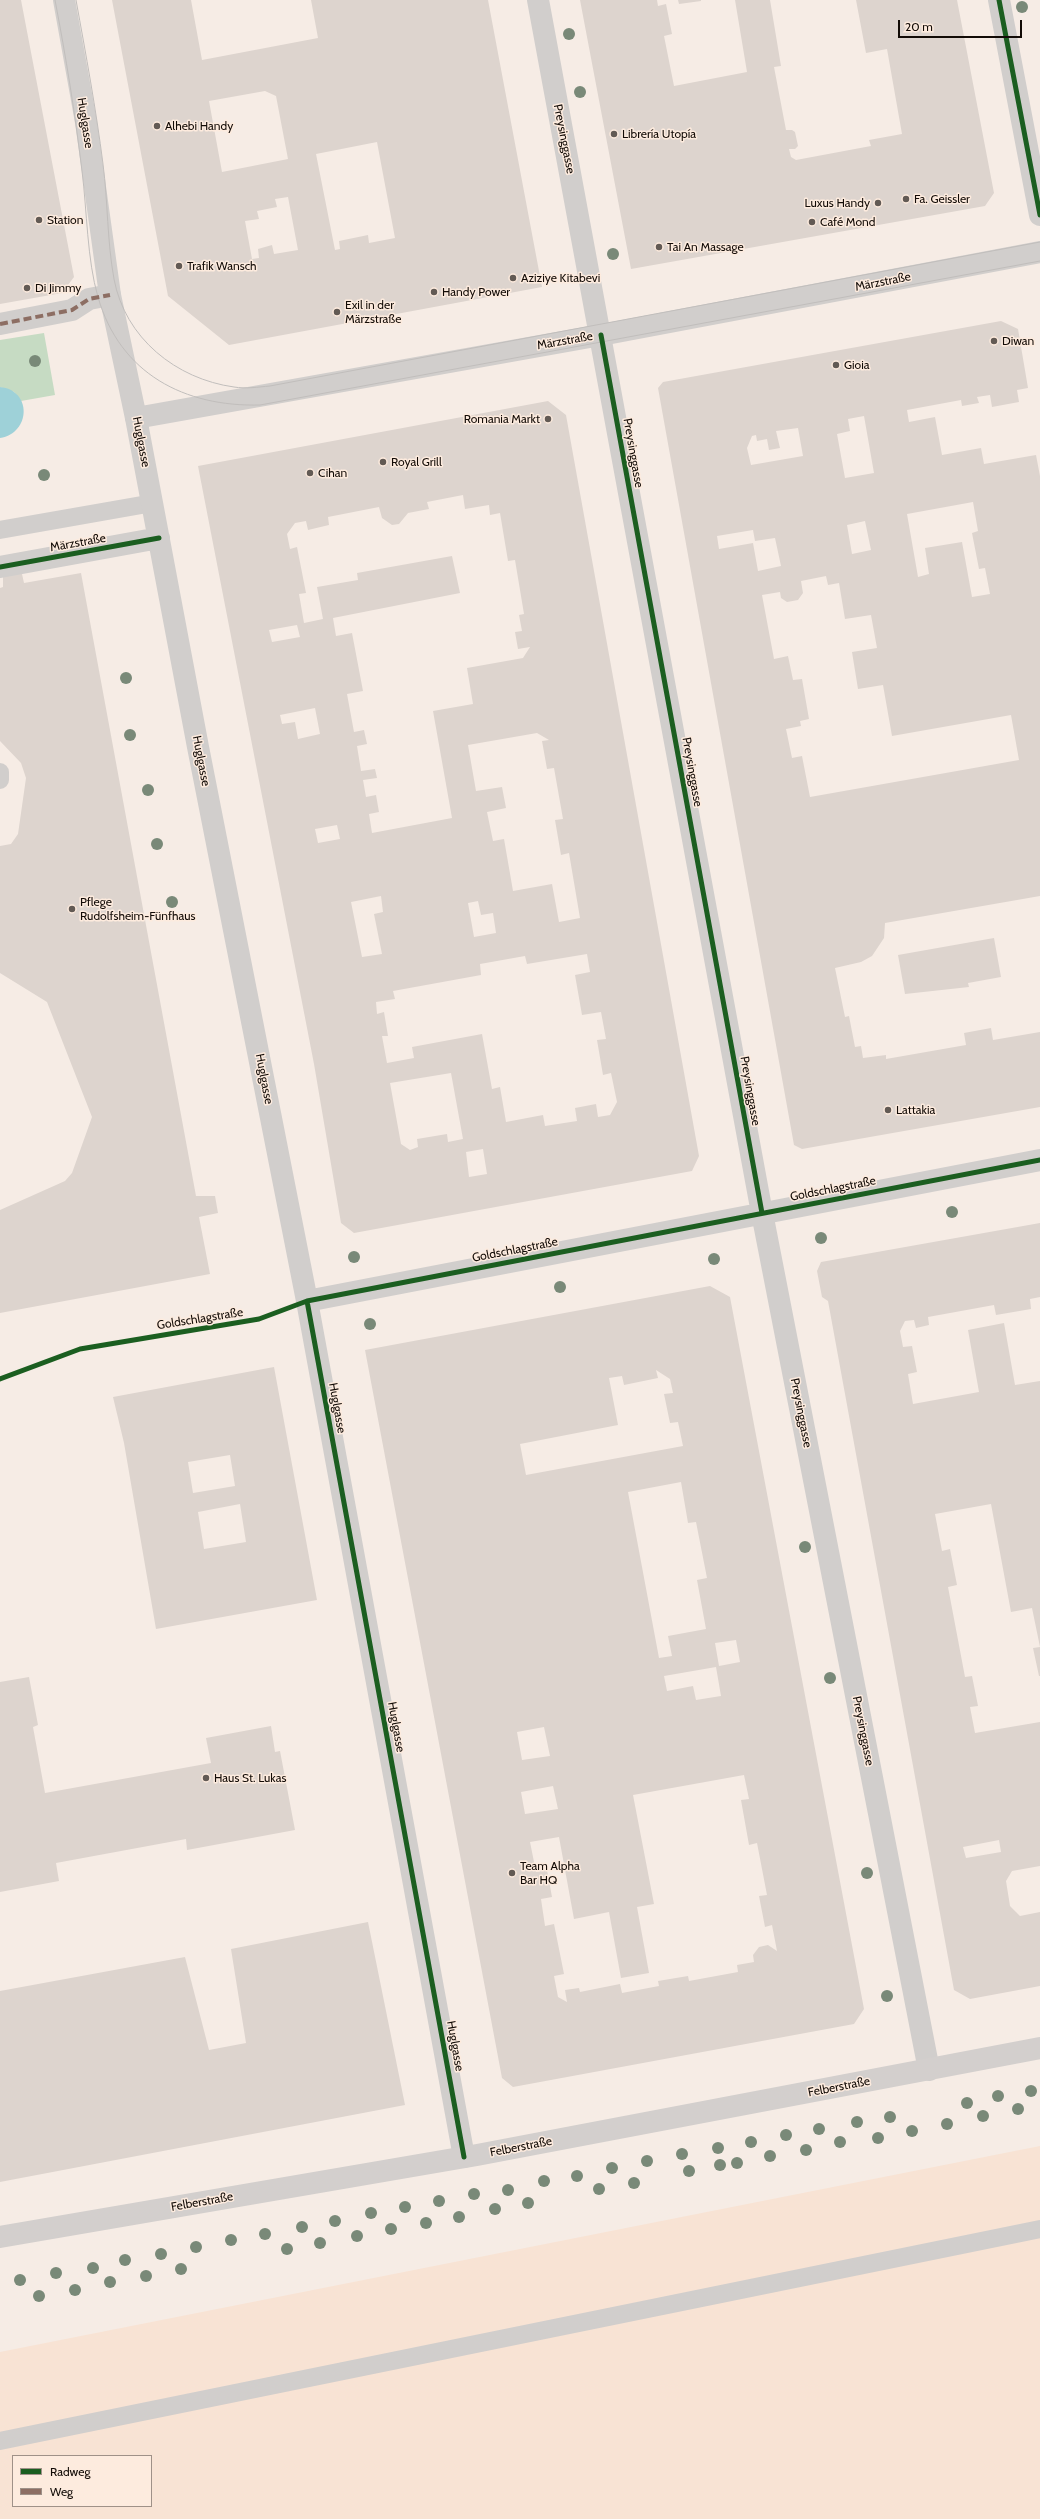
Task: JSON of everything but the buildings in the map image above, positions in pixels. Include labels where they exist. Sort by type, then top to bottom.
[{"type":"main road","name":"Felberstraße","points":[[0,2237],[464,2157],[1040,2048]]},
{"type":"street","name":"Huglgasse","points":[[64,0],[86,122],[110,295],[153,503],[307,1301],[464,2157]]},
{"type":"street","name":"Preysinggasse","points":[[538,0],[762,1213],[929,2070]]},
{"type":"street","points":[[999,0],[1040,215]]},
{"type":"street","name":"Märzstraße","points":[[136,418],[601,335],[1040,252]]},
{"type":"street","points":[[0,324],[72,310],[89,299],[110,295]]},
{"type":"street","name":"Märzstraße","points":[[0,571],[159,538]]},
{"type":"street","name":"Goldschlagstraße","points":[[307,1301],[1040,1160]]},
{"type":"lane","points":[[0,530],[153,503]]},
{"type":"lane","points":[[0,772],[0,780]]},
{"type":"lane","points":[[0,2441],[1040,2229]]},
{"type":"shaded area","points":[[1040,2146],[1040,2519],[0,2519],[0,2352]]},
{"type":"green space","points":[[44,333],[55,395],[21,401],[14,392],[0,387],[0,340]]},
{"type":"water","points":[[0,387],[10,390],[18,396],[22,403],[24,412],[18,428],[10,434],[0,438]]},
{"type":"tram line","points":[[55,0],[67,64],[82,171],[89,251],[94,283],[108,324],[122,347],[139,366],[159,381],[182,392],[206,400],[232,404],[260,405],[1040,261]]},
{"type":"tram line","points":[[76,0],[91,82],[100,143],[105,178],[112,265],[120,300],[129,320],[156,352],[173,365],[192,375],[213,382],[238,388],[270,386],[1040,242]]},
{"type":"marked path","points":[[0,324],[72,310],[89,299],[110,295]]},
{"type":"cycle path","points":[[999,0],[1040,215]]},
{"type":"cycle path","points":[[601,335],[762,1213]]},
{"type":"cycle path","points":[[0,567],[159,538]]},
{"type":"cycle path","points":[[0,1379],[80,1349],[259,1319],[307,1301],[1040,1160]]},
{"type":"cycle path","points":[[307,1301],[464,2157]]},
{"type":"place","name":"Alhebi Handy","points":[[157,126]]},
{"type":"place","name":"Librería Utopía","points":[[614,134]]},
{"type":"place","name":"Fa. Geissler","points":[[906,199]]},
{"type":"place","name":"Luxus Handy","points":[[878,203]]},
{"type":"place","name":"Station","points":[[39,220]]},
{"type":"place","name":"Café Mond","points":[[812,222]]},
{"type":"place","name":"Tai An Massage","points":[[659,247]]},
{"type":"place","name":"Trafik Wansch","points":[[179,266]]},
{"type":"place","name":"Aziziye Kitabevi","points":[[513,278]]},
{"type":"place","name":"Di Jimmy","points":[[27,288]]},
{"type":"place","name":"Handy Power","points":[[434,292]]},
{"type":"place","name":"Exil in der Märzstraße","points":[[337,312]]},
{"type":"place","name":"Diwan","points":[[994,341]]},
{"type":"place","name":"Gioia","points":[[836,365]]},
{"type":"place","name":"Romania Markt","points":[[548,419]]},
{"type":"place","name":"Royal Grill","points":[[383,462]]},
{"type":"place","name":"Cihan","points":[[310,473]]},
{"type":"place","name":"Pflege Rudolfsheim-Fünfhaus","points":[[72,909]]},
{"type":"place","name":"Lattakia","points":[[888,1110]]},
{"type":"place","name":"Haus St. Lukas","points":[[206,1778]]},
{"type":"place","name":"Team Alpha Bar HQ","points":[[512,1873]]}]
